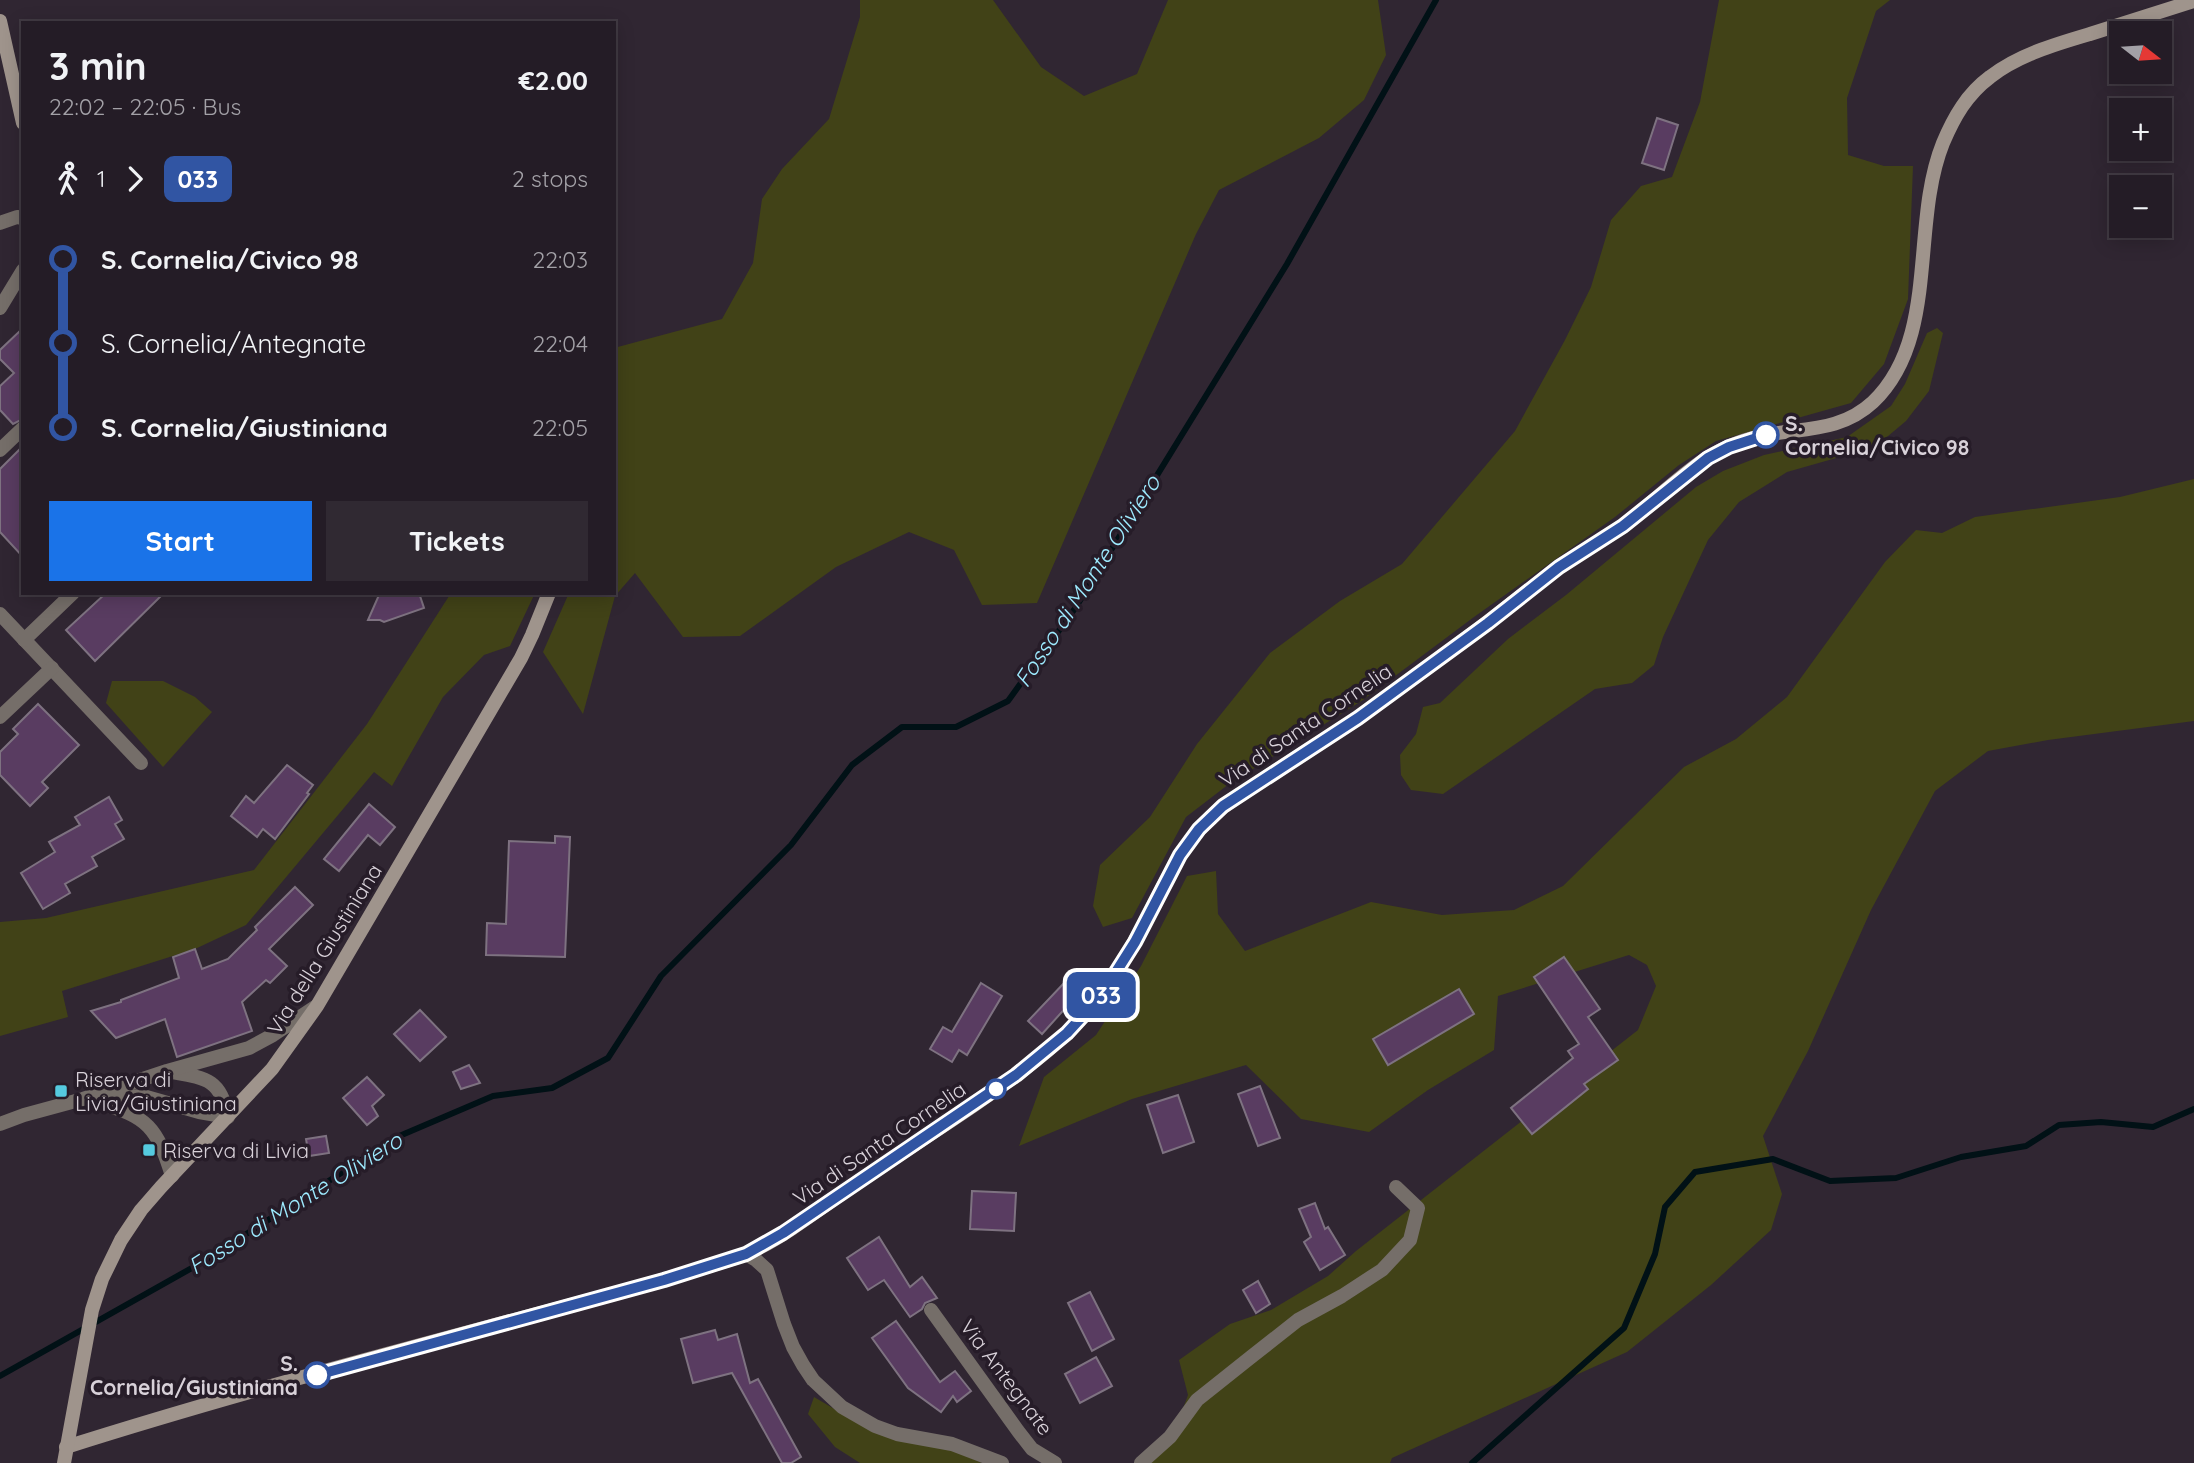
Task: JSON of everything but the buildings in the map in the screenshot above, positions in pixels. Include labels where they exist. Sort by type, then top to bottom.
[{"type":"street","name":"Via di Santa Cornelia","points":[[66,1447],[151,1420],[609,1295],[746,1254],[783,1233],[999,1086],[1067,1033],[1111,980],[1135,942],[1180,855],[1199,829],[1223,806],[1358,718],[1488,623],[1559,567],[1623,526],[1708,458],[1750,439],[1834,425],[1868,406],[1894,375],[1913,333],[1932,175],[1959,109],[1992,74],[2010,64],[2055,44],[2194,1]]},
{"type":"street","points":[[0,21],[21,114]]},
{"type":"street","points":[[0,223],[21,218]]},
{"type":"street","points":[[0,308],[21,273]]},
{"type":"street","points":[[0,450],[21,430]]},
{"type":"street","points":[[24,640],[70,595]]},
{"type":"street","name":"Via della Giustiniana","points":[[64,1463],[92,1310],[102,1279],[121,1240],[141,1210],[272,1069],[317,1006],[521,658],[548,595]]},
{"type":"street","points":[[0,614],[141,762]]},
{"type":"street","points":[[0,717],[52,668]]},
{"type":"street","points":[[0,1124],[166,1071],[249,1048],[317,1006]]},
{"type":"street","points":[[83,1099],[143,1096],[228,1117],[224,1100],[211,1081],[199,1076],[166,1071]]},
{"type":"street","points":[[83,1099],[117,1108],[145,1123],[161,1144],[172,1175]]},
{"type":"street","points":[[1141,1463],[1170,1437],[1197,1400],[1298,1320],[1382,1270],[1410,1240],[1418,1208],[1396,1187]]},
{"type":"street","points":[[746,1254],[767,1270],[788,1336],[803,1365],[813,1380],[842,1408],[875,1426],[897,1434],[952,1444],[1002,1463]]},
{"type":"street","name":"Via Antegnate","points":[[931,1310],[1025,1440],[1042,1457],[1055,1463]]},
{"type":"shaded area","points":[[860,0],[993,0],[1041,67],[1084,96],[1137,74],[1168,0],[1378,0],[1386,55],[1364,100],[1319,138],[1219,190],[1196,234],[1037,603],[982,605],[954,550],[909,532],[836,567],[740,636],[683,637],[635,573],[616,595],[616,347],[722,319],[753,263],[762,199],[782,169],[829,119],[860,17]]},
{"type":"shaded area","points":[[1719,0],[1890,0],[1876,11],[1847,98],[1848,155],[1884,166],[1913,166],[1908,299],[1884,364],[1851,403],[1716,441],[1679,465],[1615,517],[1363,700],[1229,784],[1186,817],[1132,918],[1103,927],[1093,906],[1100,865],[1150,817],[1197,744],[1270,653],[1340,601],[1402,564],[1515,431],[1591,287],[1611,220],[1641,186],[1672,177],[1700,102]]},
{"type":"shaded area","points":[[1937,328],[1943,333],[1929,391],[1906,421],[1875,447],[1787,472],[1739,502],[1708,540],[1663,637],[1654,665],[1632,683],[1595,689],[1443,794],[1411,790],[1401,775],[1400,755],[1416,734],[1423,707],[1440,703],[1508,639],[1566,595],[1696,487],[1723,471],[1764,455],[1847,437],[1891,406],[1905,384],[1927,333]]},
{"type":"shaded area","points":[[2194,479],[2194,721],[2048,740],[1988,751],[1935,791],[1871,910],[1808,1051],[1763,1136],[1782,1194],[1771,1230],[1711,1285],[1627,1352],[1392,1458],[1390,1463],[1142,1463],[1171,1441],[1188,1395],[1179,1360],[1230,1324],[1271,1310],[1328,1276],[1356,1251],[1638,1030],[1656,986],[1647,965],[1629,955],[1498,996],[1494,1050],[1428,1090],[1369,1132],[1301,1119],[1246,1065],[1132,1099],[1019,1146],[1044,1077],[1096,1035],[1141,966],[1187,876],[1216,871],[1218,914],[1245,951],[1371,902],[1442,915],[1514,910],[1563,886],[1684,767],[1736,739],[1787,697],[1885,562],[1916,530],[1942,533],[1975,517],[2120,497]]},
{"type":"shaded area","points":[[450,595],[534,595],[510,646],[484,655],[443,697],[392,786],[374,772],[246,925],[195,949],[62,991],[68,1017],[0,1036],[0,922],[46,918],[254,870],[367,724]]},
{"type":"shaded area","points":[[568,595],[616,595],[583,714],[543,652]]},
{"type":"shaded area","points":[[112,681],[163,681],[195,697],[212,712],[163,767],[106,703]]},
{"type":"shaded area","points":[[814,1397],[865,1427],[960,1453],[982,1463],[860,1463],[835,1447],[808,1414]]},
{"type":"waterway","name":"Fosso di Monte Oliviero","points":[[0,1376],[206,1260],[397,1137],[493,1096],[552,1088],[608,1058],[661,976],[791,845],[852,765],[902,727],[956,727],[1008,701],[1076,607],[1287,264],[1436,0]]},
{"type":"waterway","points":[[1472,1463],[1624,1328],[1655,1254],[1665,1207],[1695,1172],[1773,1159],[1830,1181],[1896,1178],[1961,1157],[2026,1146],[2059,1125],[2101,1122],[2153,1127],[2194,1109]]},
{"type":"bus line","name":"033","points":[[317,1375],[664,1280],[746,1254],[783,1233],[1016,1075],[1067,1033],[1111,980],[1135,942],[1180,855],[1210,816],[1358,718],[1488,623],[1559,567],[1623,526],[1708,458],[1729,447],[1766,435]]},
{"type":"place","name":"S. Cornelia/Civico 98","points":[[1766,435]]},
{"type":"place","name":"Riserva di Livia/Giustiniana","points":[[61,1091]]},
{"type":"place","name":"Riserva di Livia","points":[[149,1150]]},
{"type":"place","name":"S. Cornelia/Giustiniana","points":[[317,1375]]}]
